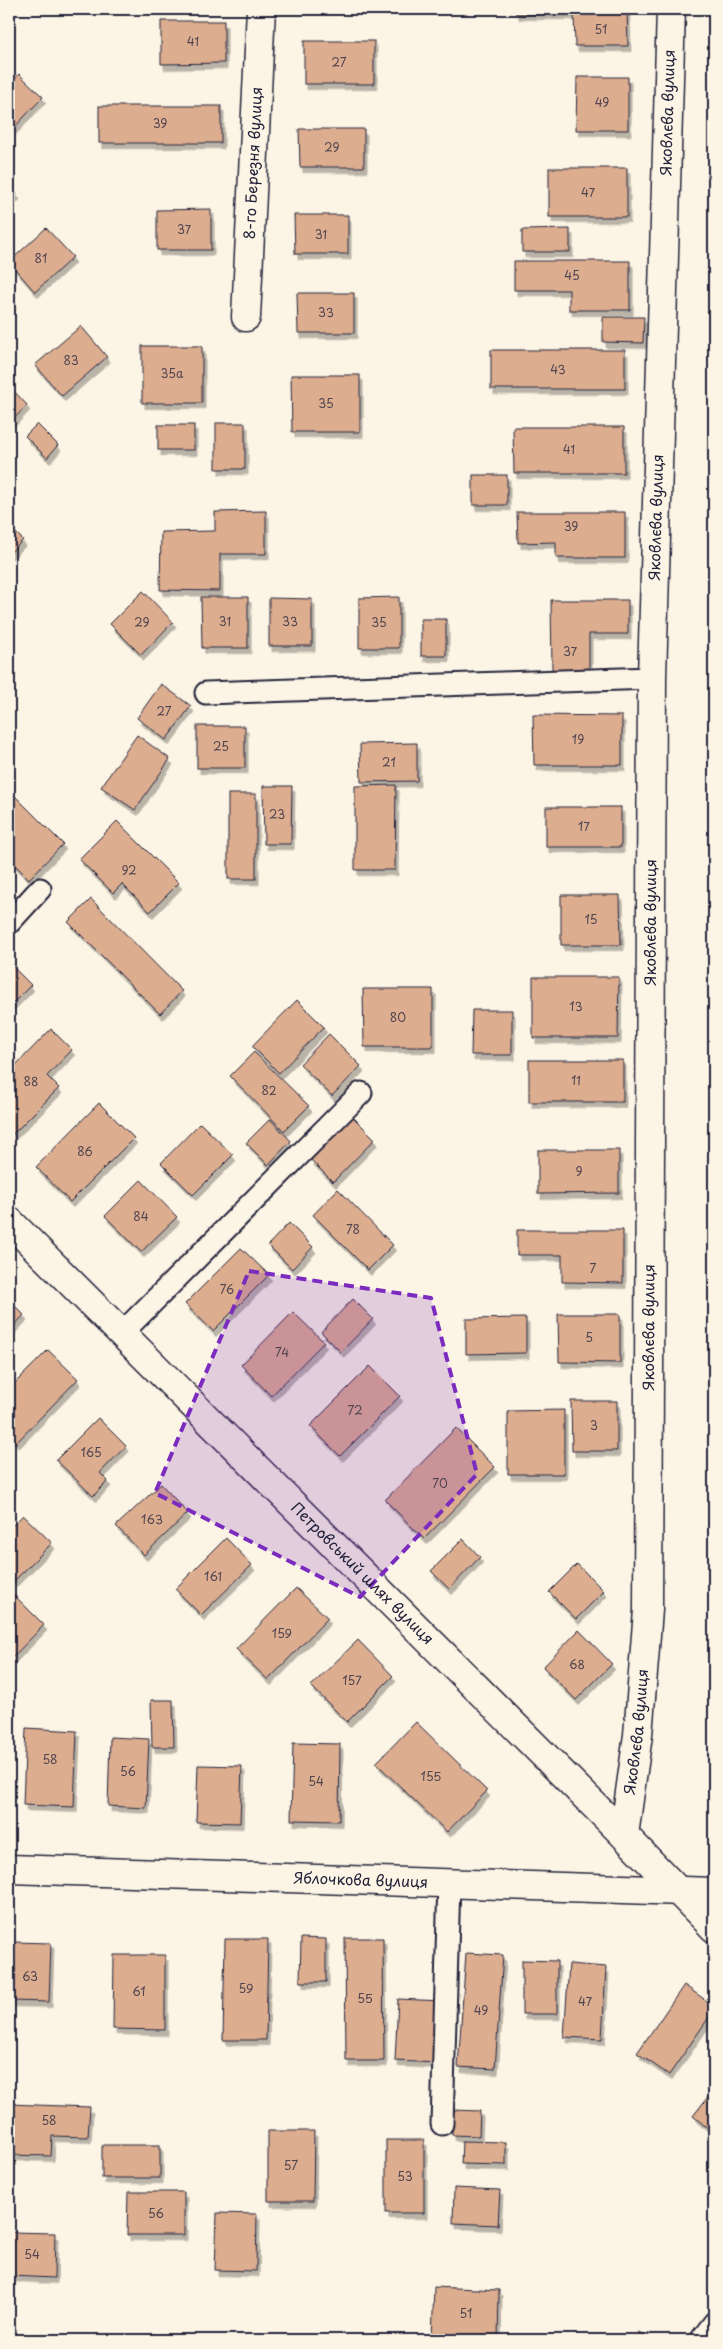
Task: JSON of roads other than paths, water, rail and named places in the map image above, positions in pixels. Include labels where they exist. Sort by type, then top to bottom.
[{"type":"street","name":"8-го Березня вулиця","points":[[246,317],[261,9]]},
{"type":"street","name":"Яковлєва вулиця","points":[[624,1835],[638,1735],[648,1610],[652,678],[671,9]]},
{"type":"street","name":"Петровський шлях вулиця","points":[[9,1221],[120,1335],[624,1835],[714,1928]]},
{"type":"street","name":"Яблочкова вулиця","points":[[9,1869],[714,1892]]},
{"type":"lane","points":[[206,693],[652,678]]},
{"type":"lane","points":[[9,923],[40,889]]},
{"type":"lane","points":[[120,1335],[361,1093]]},
{"type":"lane","points":[[442,2124],[449,1882]]},
{"type":"lane","points":[[701,2340],[714,2323]]}]
